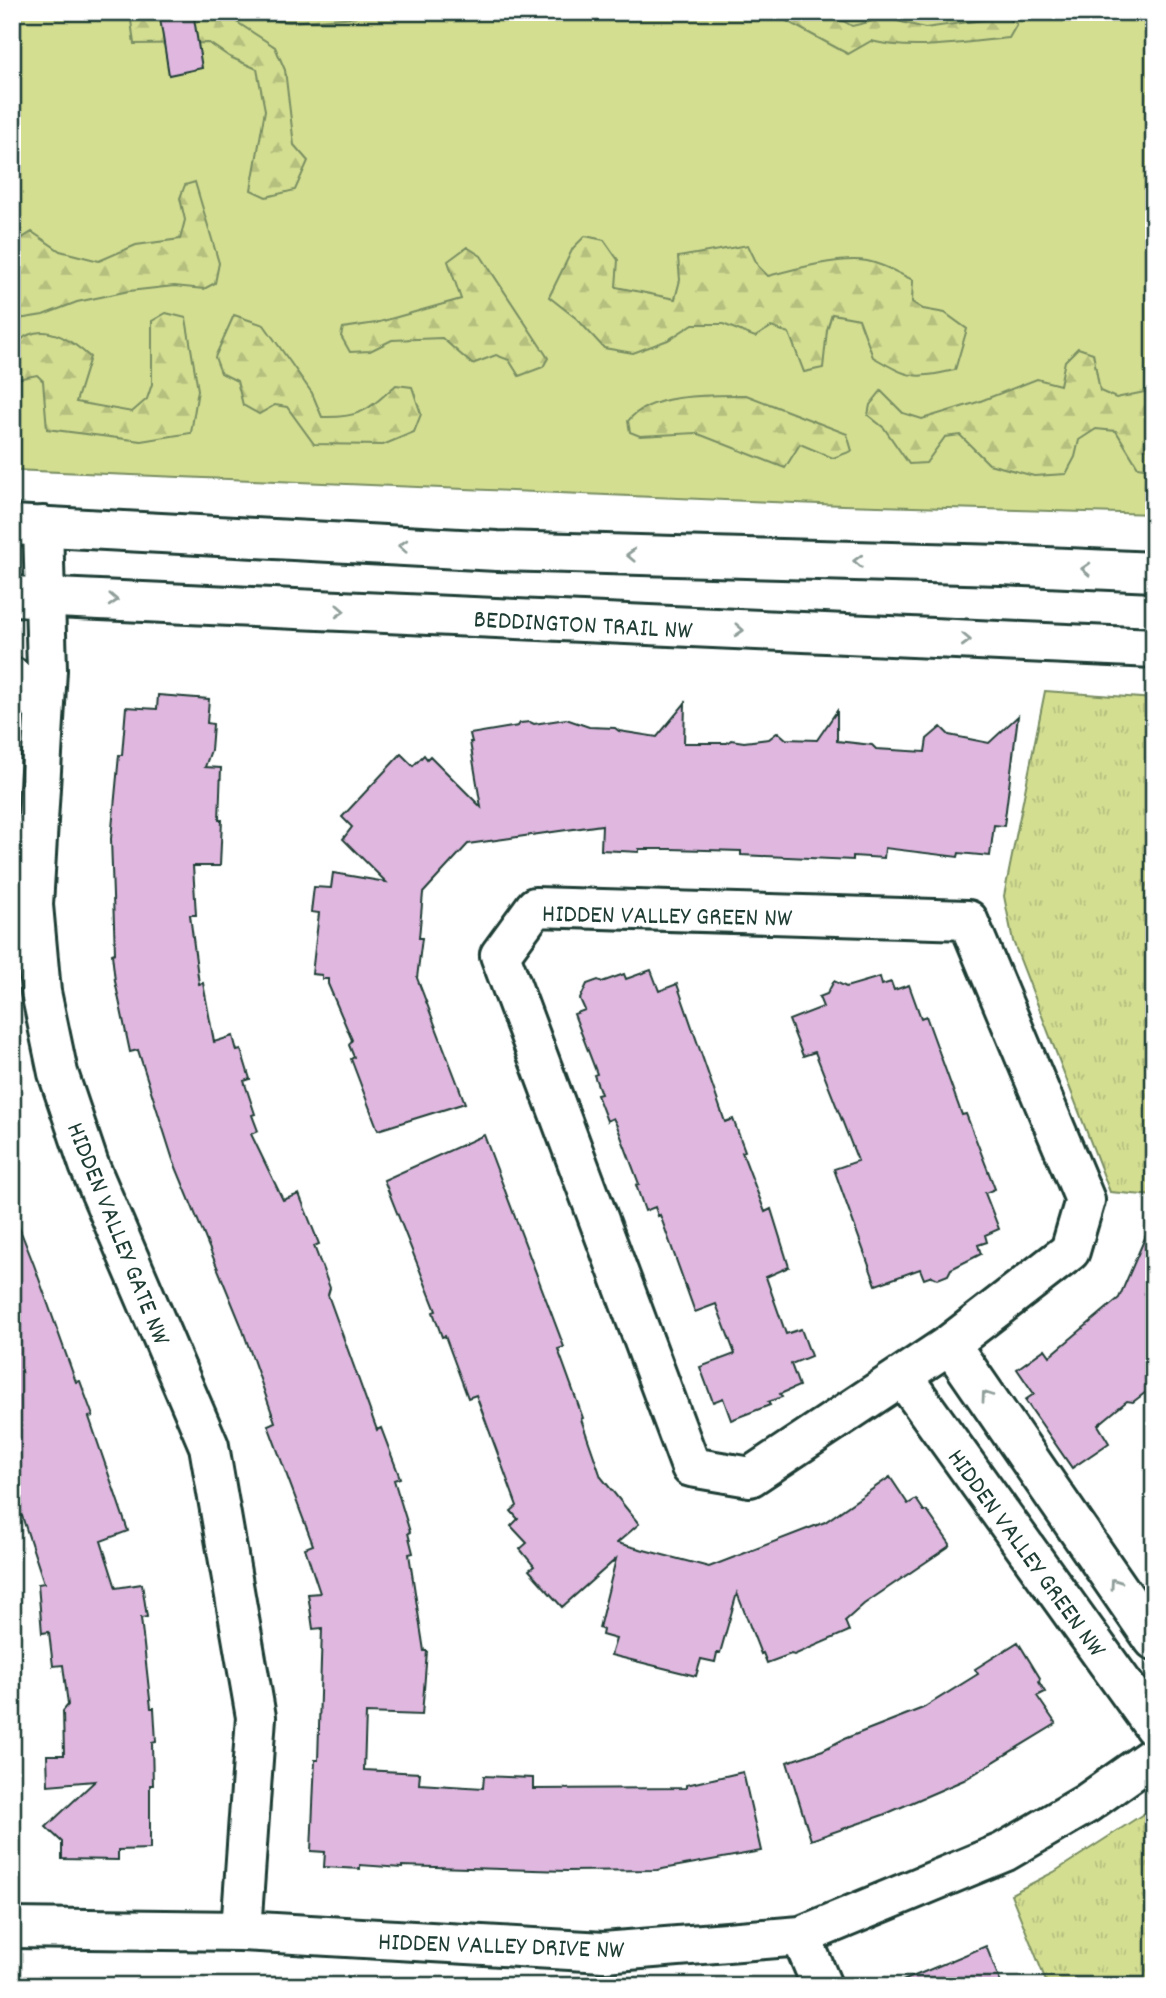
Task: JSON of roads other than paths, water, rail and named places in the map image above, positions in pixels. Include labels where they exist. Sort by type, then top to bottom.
[{"type":"street","points":[[28,526],[497,551],[1154,572]]},
{"type":"street","name":"HIDDEN VALLEY GATE NW","points":[[28,526],[29,597],[47,670],[33,905],[41,992],[58,1073],[89,1165],[209,1446],[256,1717],[241,1931]]},
{"type":"street","name":"BEDDINGTON TRAIL NW","points":[[29,597],[1154,648]]},
{"type":"street","points":[[12,677],[44,708]]},
{"type":"street","name":"HIDDEN VALLEY GREEN NW","points":[[535,907],[968,920],[1085,1200],[1070,1251],[903,1377],[750,1477],[691,1467],[500,955],[535,907]]},
{"type":"street","name":"HIDDEN VALLEY GREEN NW","points":[[950,1344],[1154,1640]]},
{"type":"street","name":"HIDDEN VALLEY GREEN NW","points":[[903,1377],[1154,1727]]},
{"type":"street","name":"HIDDEN VALLEY DRIVE NW","points":[[12,1928],[241,1931],[604,1952],[801,1936],[1004,1852],[1086,1804],[1154,1756]]},
{"type":"street","points":[[801,1936],[822,1986]]}]
